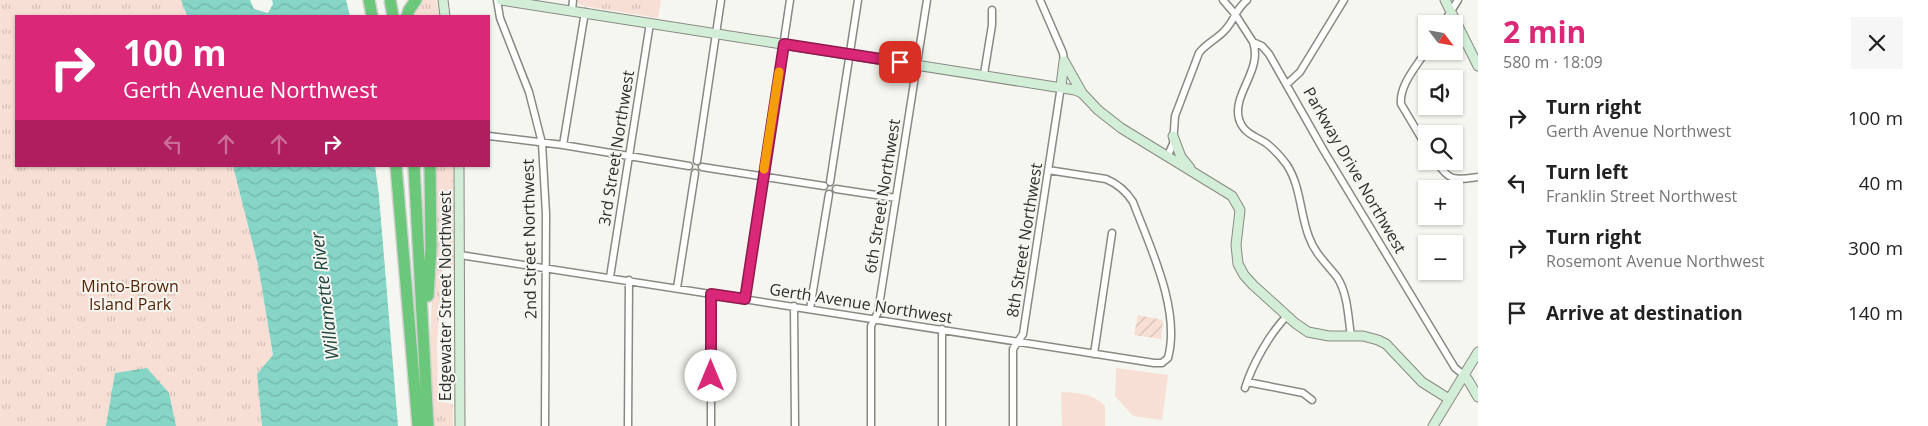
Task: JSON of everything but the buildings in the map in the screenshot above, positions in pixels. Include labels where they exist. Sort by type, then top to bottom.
[{"type":"highway","points":[[369,0],[372,15]]},
{"type":"highway","points":[[390,0],[393,15]]},
{"type":"highway","points":[[388,15],[397,0]]},
{"type":"highway","points":[[407,15],[416,0]]},
{"type":"highway","points":[[396,167],[418,426]]},
{"type":"highway","points":[[414,167],[428,426]]},
{"type":"highway","points":[[424,335],[431,248],[430,167]]},
{"type":"street","points":[[443,0],[445,15]]},
{"type":"street","points":[[499,0],[1061,86],[1082,93]]},
{"type":"street","name":"2nd Street Northwest","points":[[499,0],[500,18],[529,92],[542,143],[546,214],[544,267],[545,426]]},
{"type":"street","points":[[572,10],[573,0]]},
{"type":"street","points":[[697,161],[721,0]]},
{"type":"street","points":[[745,299],[790,0]]},
{"type":"street","points":[[697,161],[702,167],[763,177],[824,186],[830,182],[858,0]]},
{"type":"street","name":"6th Street Northwest","points":[[872,426],[871,326],[878,312],[927,0]]},
{"type":"street","points":[[1040,0],[1063,54],[1061,86]]},
{"type":"street","name":"Parkway Drive Northwest","points":[[1223,0],[1235,14],[1253,42],[1266,50],[1323,149],[1455,368],[1468,380],[1478,397]]},
{"type":"street","points":[[1166,157],[1171,149],[1175,116],[1199,53],[1227,29],[1238,7],[1247,0]]},
{"type":"street","points":[[1287,84],[1300,72],[1344,0]]},
{"type":"street","points":[[1445,0],[1478,66]]},
{"type":"street","points":[[1450,13],[1458,0]]},
{"type":"street","points":[[984,74],[992,25],[992,10]]},
{"type":"street","points":[[563,145],[585,12]]},
{"type":"street","name":"3rd Street Northwest","points":[[610,277],[650,22]]},
{"type":"street","points":[[1253,42],[1255,52],[1254,64],[1240,102],[1239,120],[1246,132],[1272,148],[1290,171],[1300,199],[1309,239],[1320,258],[1337,277],[1342,287],[1351,336]]},
{"type":"street","points":[[1418,133],[1401,104],[1400,96],[1420,60]]},
{"type":"street","points":[[1064,61],[1082,93],[1107,117],[1166,157],[1226,191],[1236,200],[1240,216],[1236,257],[1240,270],[1253,285],[1287,316],[1302,329],[1313,334],[1370,338],[1386,344],[1422,382],[1449,399]]},
{"type":"street","name":"8th Street Northwest","points":[[1013,426],[1013,349],[1023,334],[1061,86]]},
{"type":"street","points":[[490,136],[628,155],[689,166],[695,173]]},
{"type":"street","points":[[1173,136],[1181,157],[1195,174]]},
{"type":"street","points":[[689,166],[697,161]]},
{"type":"street","name":"Edgewater Street Northwest","points":[[459,167],[460,426]]},
{"type":"street","points":[[695,173],[701,170],[702,167]]},
{"type":"street","name":"Gerth Avenue Northwest","points":[[460,255],[1162,363],[1168,358],[1172,338],[1164,290],[1133,202],[1121,187],[1109,180],[1048,170]]},
{"type":"street","points":[[1442,170],[1447,177],[1456,180],[1478,177]]},
{"type":"street","points":[[677,288],[695,173]]},
{"type":"street","points":[[830,182],[836,185],[836,188],[896,198]]},
{"type":"street","points":[[824,186],[824,190],[829,194]]},
{"type":"street","points":[[829,194],[833,194],[836,188]]},
{"type":"street","points":[[810,309],[829,194]]},
{"type":"street","points":[[1094,354],[1112,233]]},
{"type":"street","points":[[628,426],[629,280]]},
{"type":"street","points":[[711,294],[711,426]]},
{"type":"street","points":[[794,306],[795,426]]},
{"type":"street","points":[[1287,316],[1279,324],[1250,372],[1246,385],[1303,393],[1312,400]]},
{"type":"street","points":[[942,329],[942,426]]},
{"type":"street","points":[[1433,426],[1478,352]]},
{"type":"green space","name":"Minto-Brown Island Park","points":[[0,0],[181,0],[187,15],[15,15],[15,167],[233,167],[258,265],[273,355],[257,374],[262,426],[0,426]]},
{"type":"green space","points":[[423,0],[435,0],[439,15],[412,15]]},
{"type":"green space","points":[[577,0],[661,0],[658,18],[584,6],[578,4]]},
{"type":"green space","points":[[433,167],[453,167],[454,270],[442,270],[437,343],[438,396],[442,402],[453,404],[453,426],[434,426],[430,346],[434,238]]},
{"type":"green space","points":[[1138,315],[1163,320],[1161,339],[1134,335]]},
{"type":"green space","points":[[1116,368],[1168,375],[1162,420],[1133,416],[1115,396]]},
{"type":"green space","points":[[1061,392],[1084,394],[1095,398],[1105,406],[1105,426],[1062,426]]},
{"type":"water","points":[[181,0],[250,0],[254,9],[268,13],[273,4],[272,0],[346,0],[350,15],[187,15]]},
{"type":"water","name":"Willamette River","points":[[233,167],[375,167],[398,426],[262,426],[257,374],[273,355],[258,265]]},
{"type":"water","points":[[147,368],[169,393],[176,426],[106,426],[115,373]]},
{"type":"slow traffic","points":[[764,169],[779,72]]},
{"type":"route","points":[[711,376],[711,294],[745,299],[784,44],[900,62]]}]
